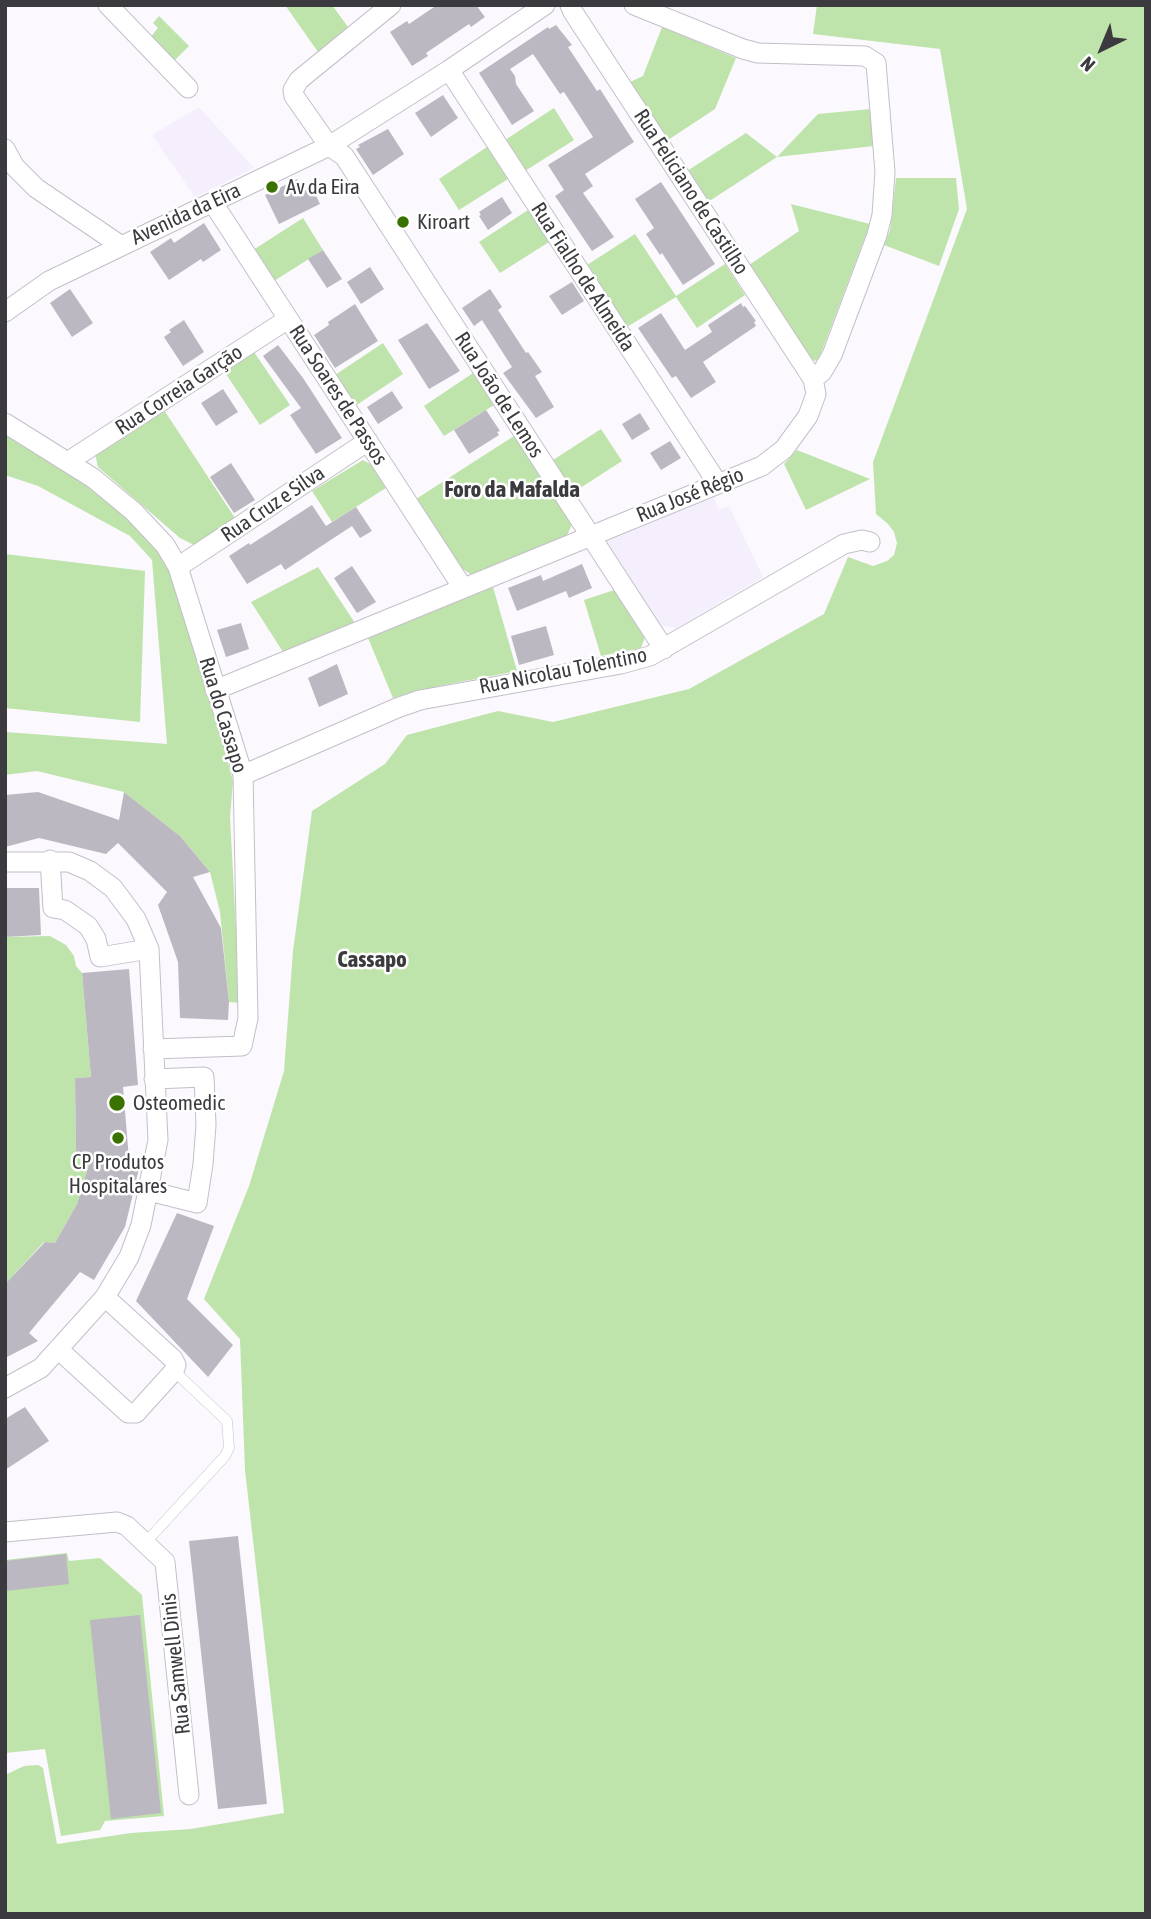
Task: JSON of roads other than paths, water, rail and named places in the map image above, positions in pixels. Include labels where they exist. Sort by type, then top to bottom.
[{"type":"street","points":[[108,5],[188,89]]},
{"type":"street","name":"Rua João de Lemos","points":[[391,5],[295,85],[296,101],[329,146],[344,156],[664,649]]},
{"type":"street","name":"Avenida da Eira","points":[[5,312],[49,281],[329,146],[545,5]]},
{"type":"street","name":"Rua Feliciano de Castilho","points":[[570,5],[813,379]]},
{"type":"street","points":[[634,5],[750,51],[774,55],[865,56],[872,58],[878,69],[885,172],[882,215],[832,355],[822,372],[813,379]]},
{"type":"street","name":"Rua Fialho de Almeida","points":[[449,70],[718,484]]},
{"type":"street","points":[[5,149],[15,167],[36,188],[120,245]]},
{"type":"street","name":"Rua Soares de Passos","points":[[213,203],[463,588]]},
{"type":"street","name":"Rua Correia Garção","points":[[69,461],[288,319]]},
{"type":"street","name":"Rua José Régio","points":[[215,690],[762,466],[784,449],[808,416],[816,394],[813,379]]},
{"type":"street","name":"Rua do Cassapo","points":[[5,423],[93,478],[133,511],[166,545],[178,567],[243,775],[248,1018],[242,1046],[153,1049]]},
{"type":"street","name":"Rua Cruz e Silva","points":[[178,567],[368,441]]},
{"type":"street","name":"Rua Nicolau Tolentino","points":[[243,775],[420,700],[621,664],[650,656],[844,544],[862,540],[870,542]]},
{"type":"street","points":[[50,860],[52,908],[65,910],[88,926],[96,939],[100,957],[149,949]]},
{"type":"street","points":[[5,862],[69,862],[113,888],[136,919],[149,949],[158,1140],[141,1225],[129,1257],[105,1297],[35,1372],[5,1388]]},
{"type":"street","points":[[149,1191],[197,1203],[206,1125],[204,1077],[154,1079]]},
{"type":"street","points":[[58,1349],[131,1415],[136,1413],[174,1371],[176,1365],[173,1359],[105,1297]]},
{"type":"street","name":"Rua Samwell Dinis","points":[[5,1532],[117,1522],[127,1526],[161,1557],[167,1567],[189,1795]]},
{"type":"lane","points":[[145,1542],[225,1456],[229,1448],[227,1421],[174,1371]]},
{"type":"place","name":"Av da Eira","points":[[272,187]]},
{"type":"place","name":"Kiroart","points":[[403,222]]},
{"type":"place","name":"Osteomedic","points":[[117,1103]]},
{"type":"place","name":"CP Produtos Hospitalares","points":[[118,1138]]},
{"type":"district","name":"Foro da Mafalda","points":[[512,490]]},
{"type":"district","name":"Cassapo","points":[[372,960]]}]
